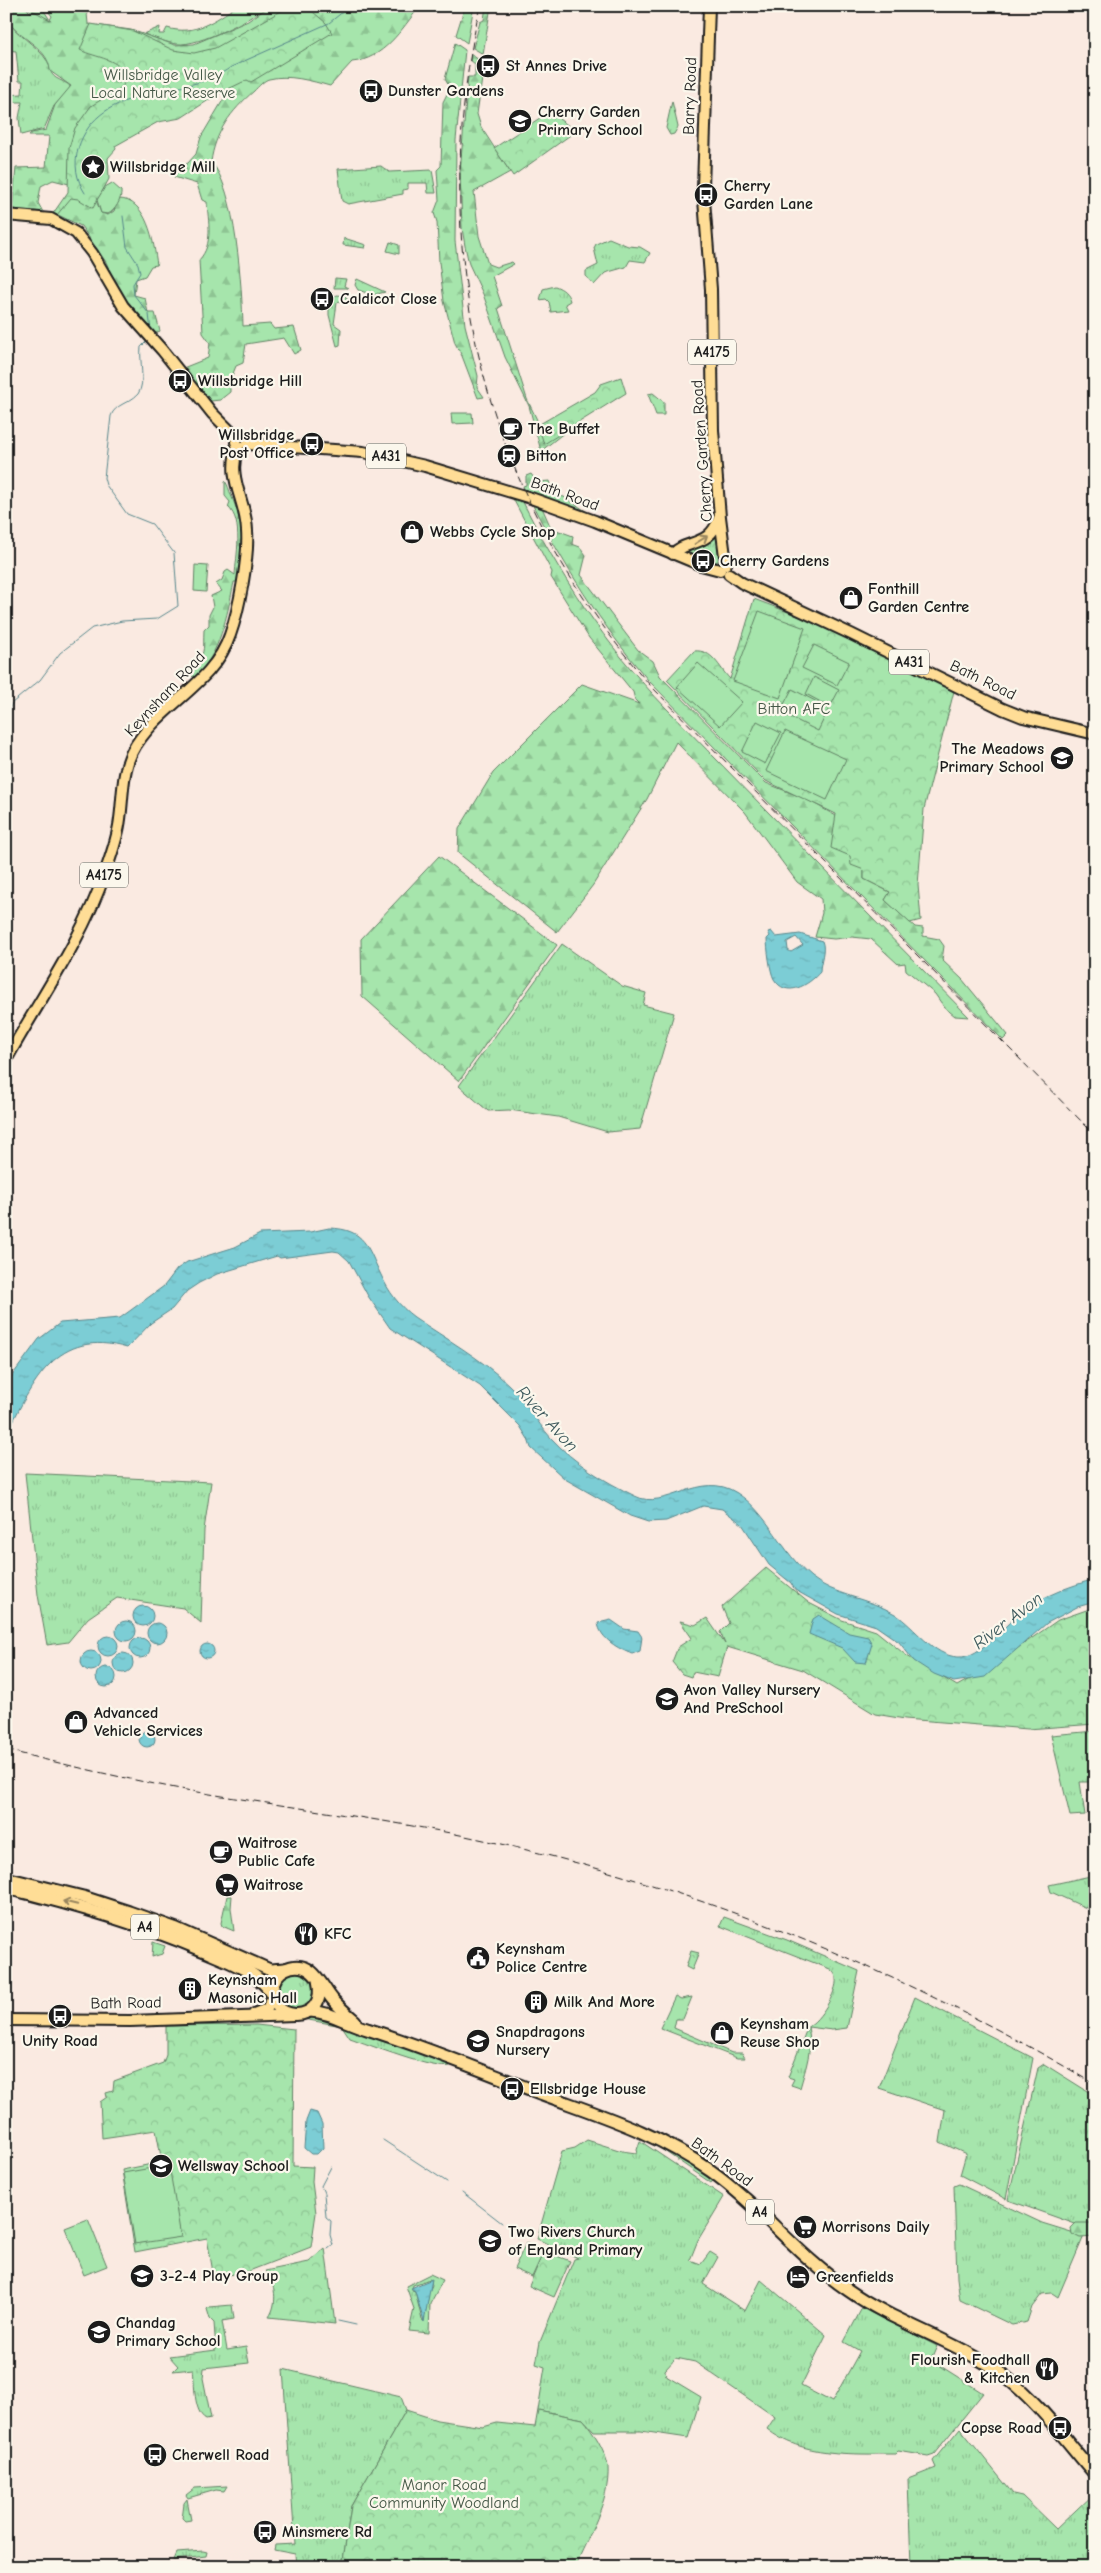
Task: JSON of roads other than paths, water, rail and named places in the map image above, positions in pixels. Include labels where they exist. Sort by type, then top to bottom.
[{"type":"highway","name":"A4","points":[[6,1878],[83,1897],[177,1930],[270,1970],[293,1967],[305,1968],[312,1971],[345,2013],[374,2032]]},
{"type":"highway","name":"A4","points":[[6,1888],[121,1918],[176,1938],[256,1975],[272,1994],[280,2010],[295,2015],[310,2011],[326,2013],[374,2032]]},
{"type":"highway","points":[[272,1994],[276,1978],[285,1969]]},
{"type":"highway","points":[[310,2011],[320,1996],[318,1980]]},
{"type":"highway","name":"Bath Road","points":[[374,2032],[457,2059],[538,2092],[625,2123],[694,2160],[739,2193],[844,2288],[872,2305],[1002,2374],[1018,2388],[1095,2474]]},
{"type":"main road","name":"Barry Road","points":[[702,187],[709,6]]},
{"type":"main road","name":"Cherry Garden Road","points":[[702,187],[711,290],[712,430],[725,569]]},
{"type":"main road","points":[[6,214],[51,220],[76,233],[92,253],[123,306],[212,413],[241,443]]},
{"type":"main road","name":"Bath Road","points":[[241,443],[363,452],[397,458],[531,498],[595,521],[673,554],[725,569],[742,583],[845,631],[1003,709],[1023,717],[1095,734]]},
{"type":"main road","name":"Keynsham Road","points":[[6,1060],[88,918],[118,829],[126,770],[131,754],[144,734],[203,679],[225,648],[231,634],[247,542],[246,520],[233,469],[241,443]]},
{"type":"main road","points":[[673,554],[709,535],[714,530],[720,517]]},
{"type":"main road","name":"Bath Road","points":[[246,2017],[267,2009],[272,1994]]},
{"type":"main road","name":"Bath Road","points":[[6,2020],[130,2021],[295,2015]]},
{"type":"water","points":[[771,931],[776,937],[800,934],[822,941],[820,972],[810,981],[797,988],[785,988],[779,985],[774,979],[770,965],[767,939],[770,936],[768,932]],"holes":[[[796,937],[803,945],[791,952],[788,950],[787,942]]]},
{"type":"water","points":[[329,1228],[351,1232],[364,1241],[387,1287],[404,1308],[414,1317],[475,1357],[498,1375],[520,1397],[551,1438],[569,1456],[590,1471],[635,1496],[646,1499],[658,1499],[710,1486],[723,1487],[737,1493],[758,1511],[792,1557],[811,1577],[830,1589],[874,1604],[895,1614],[940,1652],[958,1657],[967,1656],[984,1646],[1017,1616],[1040,1600],[1095,1579],[1095,1602],[1077,1607],[1047,1623],[985,1677],[954,1682],[934,1674],[914,1661],[899,1642],[876,1626],[838,1614],[795,1590],[791,1583],[769,1565],[742,1524],[722,1509],[703,1506],[666,1521],[648,1522],[630,1516],[565,1479],[531,1448],[520,1426],[480,1386],[390,1328],[368,1296],[349,1261],[339,1252],[333,1251],[280,1258],[277,1256],[217,1274],[187,1291],[172,1309],[151,1323],[127,1348],[103,1344],[82,1345],[65,1352],[50,1364],[37,1379],[6,1436],[6,1384],[39,1339],[60,1323],[120,1318],[164,1286],[177,1269],[187,1262],[235,1247],[260,1234],[310,1232]]},
{"type":"water","points":[[143,1606],[150,1609],[153,1616],[150,1623],[143,1626],[136,1623],[133,1616],[136,1609]]},
{"type":"water","points":[[819,1615],[849,1633],[868,1637],[872,1644],[866,1663],[855,1662],[842,1648],[809,1634],[813,1619]]},
{"type":"water","points":[[611,1620],[624,1629],[638,1631],[642,1637],[640,1651],[632,1654],[606,1639],[598,1623]]},
{"type":"water","points":[[126,1621],[133,1624],[136,1631],[133,1638],[126,1641],[119,1638],[116,1631],[119,1624]]},
{"type":"water","points":[[157,1623],[164,1626],[167,1633],[164,1640],[157,1643],[150,1640],[147,1633],[150,1626]]},
{"type":"water","points":[[108,1636],[115,1639],[118,1646],[115,1653],[108,1656],[101,1653],[98,1646],[101,1639]]},
{"type":"water","points":[[140,1638],[147,1641],[150,1648],[147,1655],[140,1658],[133,1655],[130,1648],[133,1641]]},
{"type":"water","points":[[204,1644],[210,1644],[214,1651],[210,1658],[204,1658],[200,1654],[200,1648]]},
{"type":"water","points":[[91,1651],[98,1654],[101,1661],[98,1668],[91,1671],[84,1668],[81,1661],[84,1654]]},
{"type":"water","points":[[123,1653],[130,1656],[133,1663],[130,1670],[123,1673],[116,1670],[113,1663],[116,1656]]},
{"type":"water","points":[[106,1667],[113,1670],[116,1677],[113,1684],[106,1687],[99,1684],[96,1677],[99,1670]]},
{"type":"water","points":[[144,1731],[150,1731],[155,1736],[153,1745],[144,1747],[139,1742],[139,1736]]},
{"type":"water","points":[[310,2111],[317,2113],[322,2124],[323,2148],[317,2154],[311,2154],[304,2148],[306,2121]]},
{"type":"water","points":[[432,2279],[424,2322],[415,2291],[411,2288]]},
{"type":"waterway","points":[[85,193],[77,171],[78,149],[89,127],[104,112],[124,102],[212,77],[329,23],[350,6]]},
{"type":"waterway","points":[[123,216],[127,247],[138,264],[140,273],[133,284],[134,295],[149,314],[151,331]]},
{"type":"waterway","points":[[6,718],[12,703],[40,680],[60,653],[92,628],[122,621],[157,619],[178,606],[174,553],[152,524],[127,514],[106,485],[104,478],[111,416],[119,406],[138,394],[142,384],[141,347],[147,341]]},
{"type":"waterway","points":[[383,2140],[447,2182]]},
{"type":"waterway","points":[[328,2249],[333,2245],[330,2235],[331,2221],[326,2217],[324,2193],[321,2186],[331,2167]]},
{"type":"waterway","points":[[462,2192],[502,2223]]},
{"type":"waterway","points":[[338,2321],[356,2325]]},
{"type":"railway","points":[[480,6],[465,99],[460,190],[465,279],[481,367],[508,451],[545,532],[592,611],[650,685],[1095,1135]]},
{"type":"railway","points":[[6,1750],[96,1772],[186,1790],[465,1836],[548,1855],[629,1878],[710,1904],[790,1934],[868,1967],[945,2003],[1021,2042],[1095,2084]]},
{"type":"place","name":"St Annes Drive","points":[[488,66]]},
{"type":"place","name":"Dunster Gardens","points":[[371,91]]},
{"type":"place","name":"Cherry Garden Primary School","points":[[520,121]]},
{"type":"place","name":"Willsbridge Mill","points":[[93,167]]},
{"type":"place","name":"Cherry Garden Lane","points":[[706,195]]},
{"type":"place","name":"Caldicot Close","points":[[322,299]]},
{"type":"place","name":"Willsbridge Hill","points":[[180,381]]},
{"type":"place","name":"The Buffet","points":[[511,429]]},
{"type":"place","name":"Willsbridge Post Office","points":[[312,444]]},
{"type":"place","name":"Bitton","points":[[509,456]]},
{"type":"place","name":"Webbs Cycle Shop","points":[[412,532]]},
{"type":"place","name":"Cherry Gardens","points":[[703,561]]},
{"type":"place","name":"Fonthill Garden Centre","points":[[851,598]]},
{"type":"place","name":"The Meadows Primary School","points":[[1062,758]]},
{"type":"place","name":"Avon Valley Nursery And PreSchool","points":[[667,1699]]},
{"type":"place","name":"Advanced Vehicle Services","points":[[76,1722]]},
{"type":"place","name":"Waitrose Public Cafe","points":[[221,1852]]},
{"type":"place","name":"Waitrose","points":[[227,1885]]},
{"type":"place","name":"KFC","points":[[306,1934]]},
{"type":"place","name":"Keynsham Police Centre","points":[[478,1958]]},
{"type":"place","name":"Keynsham Masonic Hall","points":[[190,1989]]},
{"type":"place","name":"Milk And More","points":[[536,2002]]},
{"type":"place","name":"Unity Road","points":[[60,2016]]},
{"type":"place","name":"Keynsham Reuse Shop","points":[[722,2033]]},
{"type":"place","name":"Snapdragons Nursery","points":[[478,2041]]},
{"type":"place","name":"Ellsbridge House","points":[[512,2089]]},
{"type":"place","name":"Wellsway School","points":[[161,2166]]},
{"type":"place","name":"Morrisons Daily","points":[[805,2227]]},
{"type":"place","name":"Two Rivers Church of England Primary","points":[[490,2241]]},
{"type":"place","name":"3-2-4 Play Group","points":[[142,2276]]},
{"type":"place","name":"Greenfields","points":[[798,2277]]},
{"type":"place","name":"Chandag Primary School","points":[[99,2332]]},
{"type":"place","name":"Flourish Foodhall & Kitchen","points":[[1047,2369]]},
{"type":"place","name":"Copse Road","points":[[1060,2428]]},
{"type":"place","name":"Cherwell Road","points":[[155,2455]]},
{"type":"place","name":"Minsmere Rd","points":[[265,2532]]},
{"type":"park label","name":"Willsbridge Valley Local Nature Reserve","points":[[163,84]]},
{"type":"park label","name":"Bitton AFC","points":[[794,709]]},
{"type":"park label","name":"Manor Road Community Woodland","points":[[444,2494]]},
{"type":"water label","name":"River Avon","points":[[547,1419]]},
{"type":"water label","name":"River Avon","points":[[1008,1621]]}]
